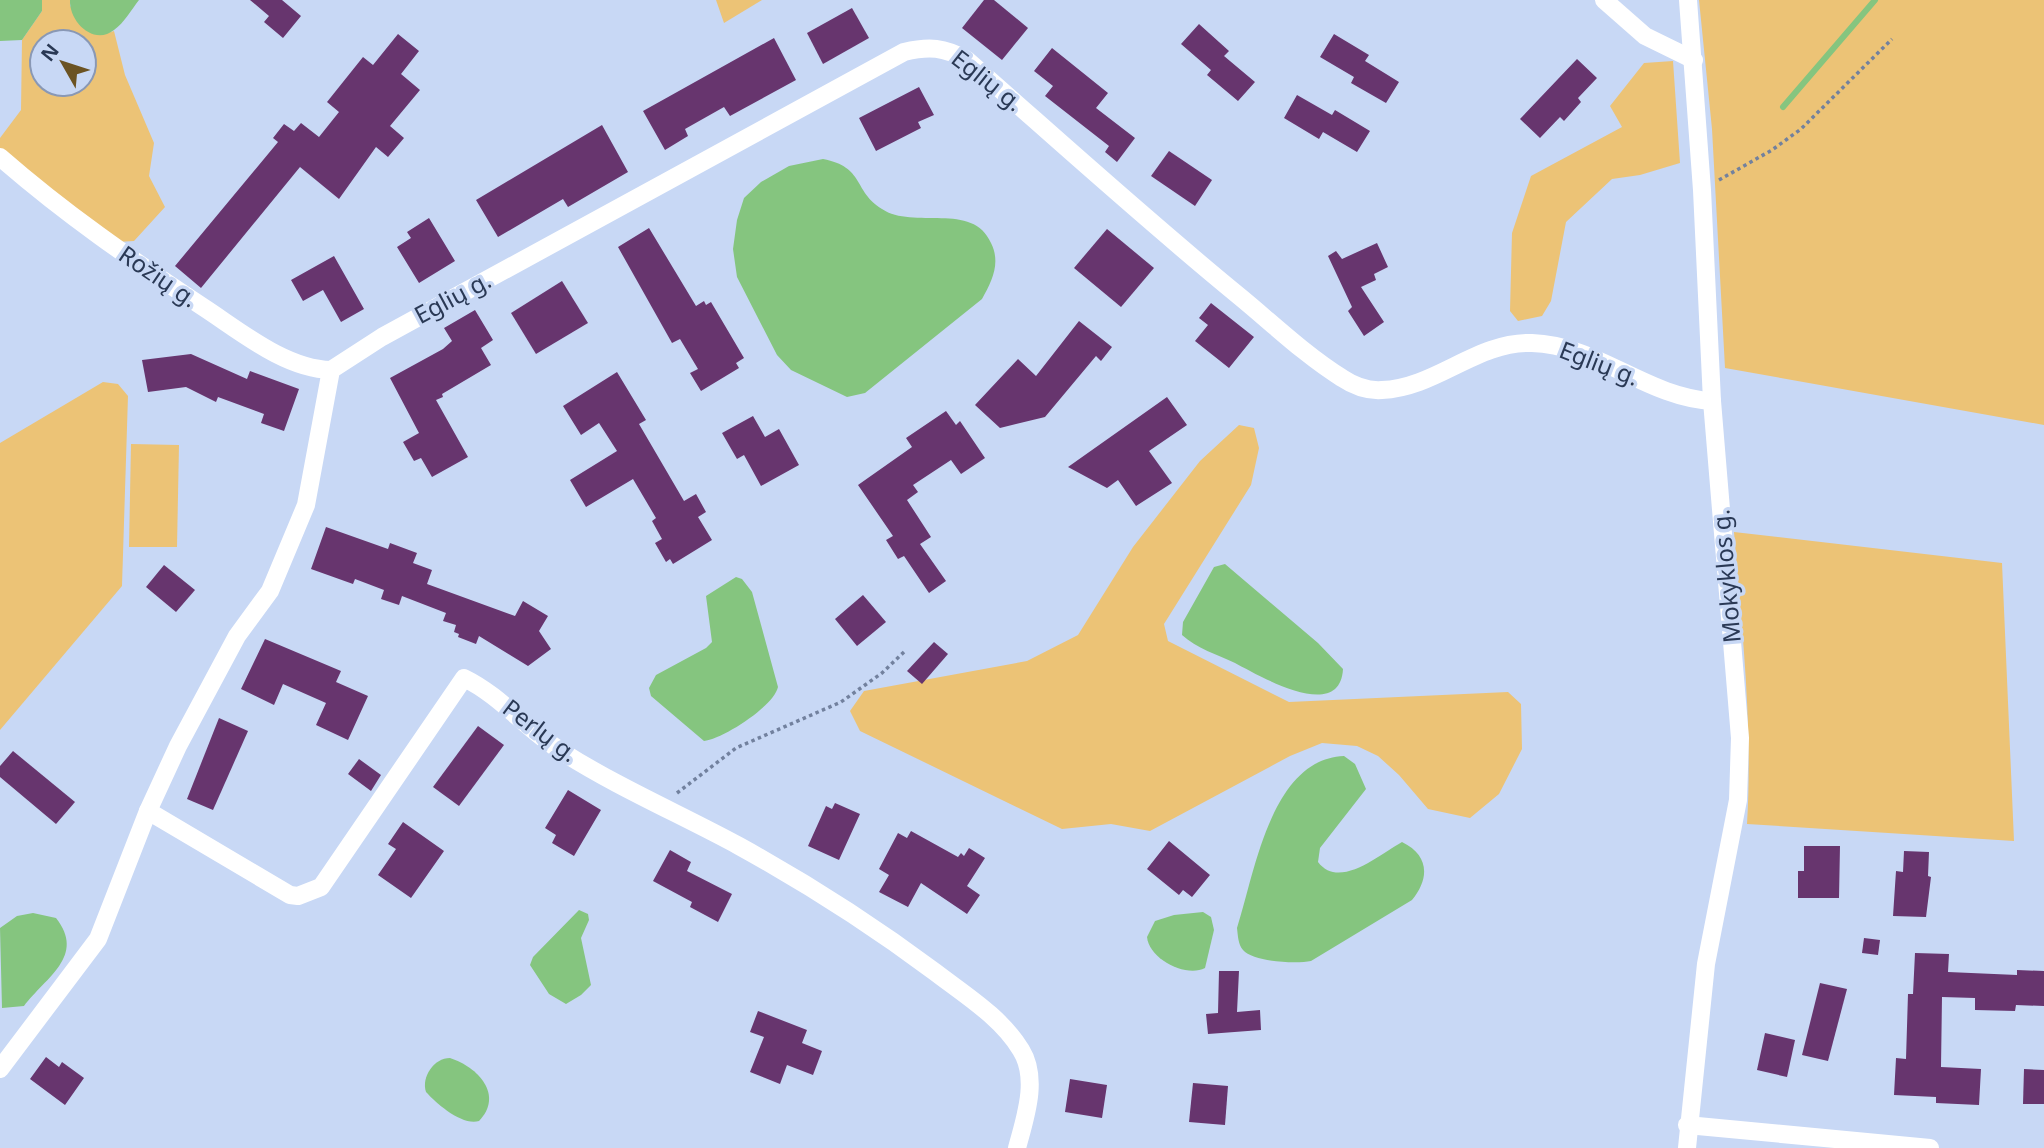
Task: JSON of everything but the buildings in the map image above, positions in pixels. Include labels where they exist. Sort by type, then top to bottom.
[{"type":"street","points":[[1604,0],[1644,36],[1694,60]]},
{"type":"street","name":"Mokyklos g.","points":[[1687,1148],[1687,1125],[1706,964],[1738,800],[1741,738],[1712,401],[1702,190],[1688,0]]},
{"type":"street","name":"Eglių g.","points":[[331,370],[382,337],[904,52],[927,46],[947,49],[967,60],[1205,268],[1333,371],[1363,388],[1383,390],[1407,384],[1481,352],[1532,342],[1584,355],[1680,397],[1712,401]]},
{"type":"street","name":"Rožių g.","points":[[0,157],[47,198],[129,259],[247,336],[300,364],[331,370]]},
{"type":"street","points":[[0,1069],[99,939],[148,811],[178,746],[237,636],[270,591],[306,505],[331,370]]},
{"type":"street","name":"Perlų g.","points":[[148,811],[290,895],[309,893],[321,887],[464,678],[487,689],[526,726],[561,751],[736,845],[869,922],[984,1008],[1022,1051],[1028,1067],[1030,1089],[1017,1148]]},
{"type":"street","points":[[1687,1125],[1930,1148]]},
{"type":"path","points":[[1702,190],[1772,150],[1801,129],[1892,39]]},
{"type":"path","points":[[663,808],[691,780],[736,748],[841,702],[882,673],[905,651]]},
{"type":"shaded area","points":[[0,0],[42,0],[42,11],[22,40],[0,41]]},
{"type":"shaded area","points":[[42,0],[70,0],[70,6],[94,28],[30,28],[42,11]]},
{"type":"shaded area","points":[[70,0],[139,0],[118,27],[99,35],[98,28],[83,28],[71,8]]},
{"type":"shaded area","points":[[716,0],[762,0],[724,23]]},
{"type":"shaded area","points":[[1699,0],[2044,0],[2044,425],[1725,368],[1712,129]]},
{"type":"shaded area","points":[[28,31],[28,98],[98,98],[98,32],[101,35],[114,31],[125,75],[154,143],[149,176],[165,207],[134,241],[117,242],[51,194],[0,148],[0,138],[21,110],[22,40]]},
{"type":"shaded area","points":[[1673,61],[1680,163],[1640,175],[1612,179],[1566,222],[1551,301],[1542,316],[1518,321],[1510,311],[1512,233],[1531,176],[1622,127],[1610,106],[1644,63]]},
{"type":"shaded area","points":[[823,159],[846,168],[873,202],[895,215],[957,219],[971,223],[982,230],[991,243],[995,258],[992,279],[982,299],[865,393],[847,397],[791,370],[777,355],[737,277],[733,249],[737,220],[744,198],[761,182],[789,166]]},
{"type":"shaded area","points":[[103,382],[118,384],[128,396],[122,586],[0,730],[0,443]]},
{"type":"shaded area","points":[[1239,425],[1254,428],[1259,448],[1251,485],[1164,624],[1168,641],[1289,702],[1508,692],[1521,704],[1522,749],[1499,794],[1470,818],[1428,809],[1399,775],[1378,756],[1357,746],[1322,743],[1290,756],[1150,831],[1111,824],[1062,829],[860,731],[850,711],[864,691],[1027,661],[1078,635],[1133,547],[1200,461]]},
{"type":"shaded area","points":[[131,444],[179,445],[177,547],[129,547]]},
{"type":"shaded area","points":[[1734,532],[2002,563],[2014,841],[1747,824],[1748,714]]},
{"type":"shaded area","points":[[1225,564],[1318,643],[1343,669],[1338,685],[1328,693],[1296,691],[1207,651],[1182,635],[1183,622],[1214,567]]},
{"type":"shaded area","points":[[736,577],[742,579],[752,592],[778,687],[758,712],[723,734],[704,741],[651,696],[649,688],[656,675],[706,648],[712,642],[706,596]]},
{"type":"shaded area","points":[[1344,756],[1355,764],[1366,789],[1320,848],[1318,862],[1327,870],[1337,873],[1348,871],[1402,842],[1411,847],[1422,860],[1424,875],[1418,892],[1412,900],[1311,961],[1275,961],[1248,954],[1240,945],[1237,928],[1270,822],[1283,797],[1299,776],[1319,762]]},
{"type":"shaded area","points":[[579,910],[588,914],[589,920],[581,938],[591,985],[566,1004],[549,994],[530,965],[533,957]]},
{"type":"shaded area","points":[[1203,912],[1211,917],[1214,930],[1205,968],[1179,968],[1154,953],[1147,937],[1155,921],[1174,915]]},
{"type":"shaded area","points":[[33,913],[56,918],[67,944],[65,955],[52,975],[24,1006],[2,1008],[0,928],[17,916]]},
{"type":"shaded area","points":[[450,1058],[470,1068],[484,1083],[489,1101],[479,1121],[472,1122],[458,1117],[443,1108],[426,1092],[425,1080],[430,1069],[439,1061]]},
{"type":"waterway","points":[[1783,107],[1875,0]]}]
